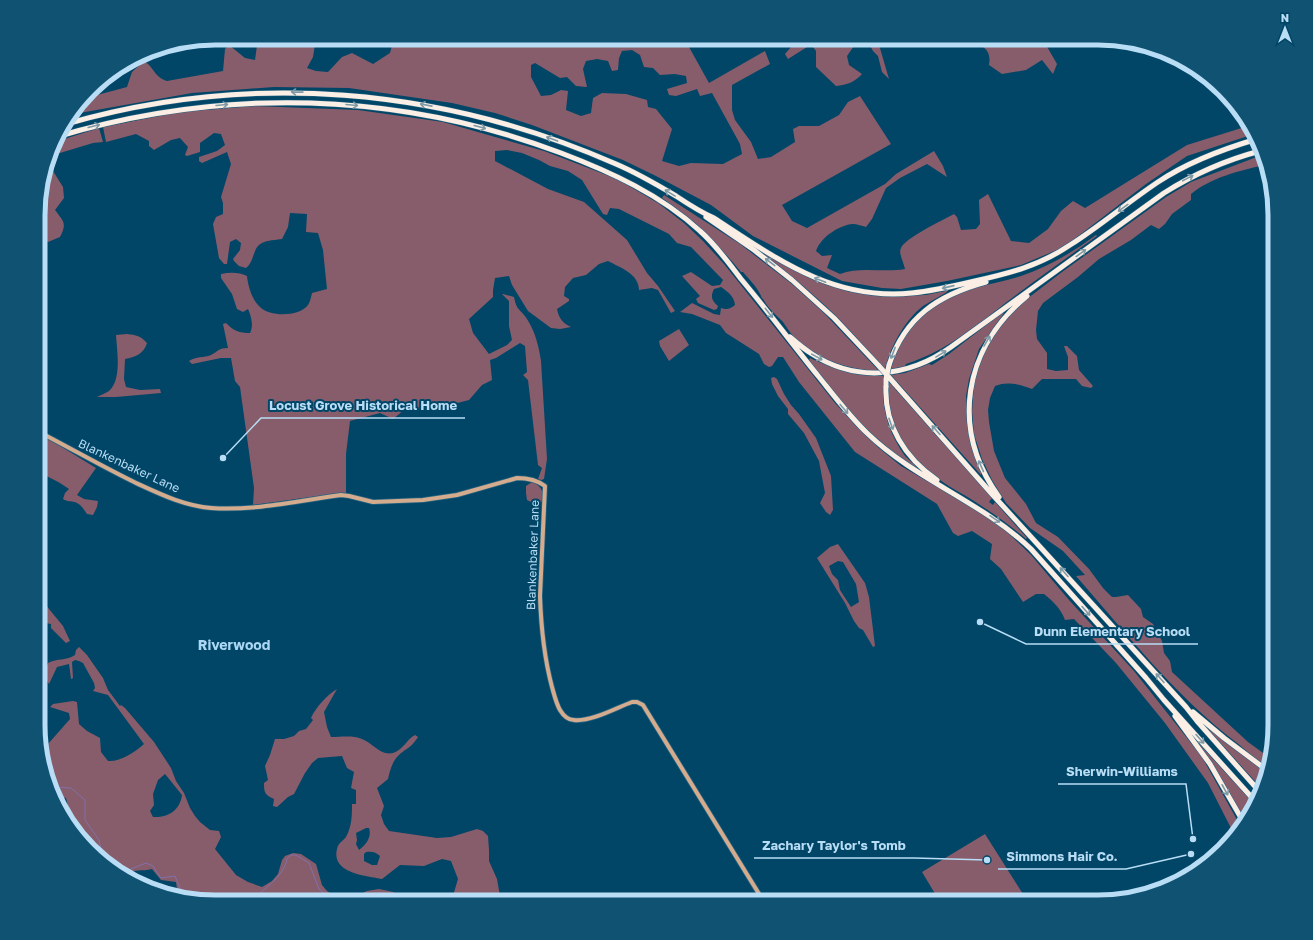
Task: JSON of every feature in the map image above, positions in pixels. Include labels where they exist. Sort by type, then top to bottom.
[{"type":"highway","points":[[73,122],[109,113],[156,104],[250,93],[316,93],[396,100],[475,115],[519,128],[558,141],[628,170],[714,218],[802,272],[828,283],[864,292],[897,294],[926,292],[1026,268]]},
{"type":"highway","points":[[66,134],[93,126],[148,114],[222,105],[281,102],[350,105],[393,110],[443,119],[495,131],[548,148],[599,169],[644,190],[689,221],[711,242],[786,334],[844,409],[866,432],[902,462],[1000,523],[1031,549],[1251,797]]},
{"type":"highway","points":[[962,498],[923,470],[912,458],[902,446],[889,418],[887,408],[886,379],[889,365],[897,345],[905,331],[915,319],[932,304],[983,282],[1022,271],[1053,256],[1157,182],[1177,170],[1215,153],[1251,141]]},
{"type":"highway","points":[[786,334],[812,354],[842,368],[873,373],[895,372],[927,362],[944,353],[1145,206],[1179,183],[1224,162],[1256,152]]},
{"type":"highway","points":[[703,213],[792,280],[838,322],[1186,707],[1256,787]]},
{"type":"highway","points":[[1009,511],[989,482],[977,454],[970,426],[971,386],[979,357],[996,326],[1013,308],[1050,275]]},
{"type":"highway","points":[[1164,700],[1210,764],[1240,817]]},
{"type":"highway","points":[[1186,707],[1224,738],[1263,766]]},
{"type":"street","name":"Blankenbaker Lane","points":[[45,435],[102,466],[159,494],[210,508],[250,508],[341,495],[373,502],[408,501],[457,495],[516,478],[526,478],[542,484],[545,486],[540,596],[541,614],[547,664],[559,710],[568,719],[577,720],[595,717],[632,702],[637,702],[642,705],[760,895]]},
{"type":"shaded area","points":[[229,45],[245,58],[255,60],[257,45],[315,45],[313,57],[307,68],[316,71],[328,72],[342,57],[352,53],[373,64],[390,53],[392,45],[688,45],[709,83],[765,51],[770,64],[732,85],[732,110],[735,120],[751,142],[758,159],[771,157],[795,142],[793,129],[799,126],[819,126],[839,115],[848,102],[860,96],[891,144],[782,205],[792,221],[807,228],[885,184],[896,174],[934,151],[943,166],[947,177],[927,164],[900,178],[886,188],[872,219],[866,227],[855,224],[848,225],[836,229],[826,237],[818,246],[816,251],[822,256],[832,255],[827,268],[840,274],[856,270],[905,269],[900,250],[909,239],[954,214],[957,217],[961,230],[976,229],[980,224],[979,200],[988,194],[1011,241],[1029,243],[1048,229],[1061,211],[1073,201],[1085,208],[1187,145],[1243,127],[1248,136],[1187,156],[1146,184],[1064,247],[1021,265],[901,289],[882,288],[842,281],[753,236],[711,205],[623,160],[532,125],[495,113],[452,103],[349,88],[274,87],[192,93],[79,113],[94,96],[127,87],[132,72],[144,61],[159,77],[167,81],[223,71],[225,49]],"holes":[[[632,50],[640,55],[644,67],[653,68],[660,75],[675,74],[686,76],[687,83],[667,89],[669,95],[676,96],[697,89],[700,96],[712,93],[740,144],[742,154],[723,164],[691,163],[679,166],[662,161],[672,129],[656,109],[648,107],[647,100],[626,94],[602,93],[593,98],[591,113],[581,116],[566,110],[568,91],[561,90],[551,95],[541,96],[531,77],[531,65],[535,63],[560,78],[567,77],[576,86],[587,87],[583,69],[586,61],[597,59],[608,61],[612,71],[618,70],[619,58],[622,51]]]},
{"type":"shaded area","points":[[794,45],[855,45],[847,56],[849,65],[862,74],[850,83],[836,86],[816,67],[816,51],[813,47],[807,47],[788,59],[785,54]]},
{"type":"shaded area","points":[[870,45],[879,45],[889,79],[882,72],[878,56]]},
{"type":"shaded area","points":[[981,45],[1046,45],[1057,64],[1053,74],[1042,60],[1026,70],[1002,74],[989,65],[990,59],[985,48]]},
{"type":"shaded area","points":[[253,106],[358,110],[443,122],[544,151],[617,179],[658,203],[684,223],[724,264],[835,403],[879,448],[901,466],[982,513],[1005,530],[1031,555],[1069,600],[1134,671],[1202,757],[1238,821],[1233,828],[1232,830],[1208,783],[1165,723],[1116,663],[1074,619],[1065,620],[1051,599],[1044,594],[1036,594],[1023,602],[1001,569],[990,559],[992,544],[972,531],[958,536],[953,533],[937,504],[855,452],[799,382],[783,357],[778,357],[772,366],[769,367],[764,364],[759,354],[726,333],[720,325],[692,314],[680,312],[692,303],[714,314],[720,315],[721,308],[728,309],[735,305],[732,297],[721,287],[714,289],[712,294],[713,301],[718,306],[717,309],[714,310],[698,303],[696,299],[700,296],[682,276],[691,272],[712,286],[720,285],[723,280],[691,247],[677,243],[669,234],[619,209],[610,208],[607,215],[603,214],[582,180],[568,171],[550,166],[522,153],[507,150],[495,151],[495,161],[548,189],[584,202],[627,240],[647,273],[675,311],[671,313],[658,290],[652,288],[639,290],[638,284],[633,276],[624,269],[608,261],[599,264],[586,275],[573,278],[565,287],[564,296],[569,299],[569,301],[557,309],[562,320],[571,327],[560,329],[551,328],[528,311],[512,285],[509,276],[495,278],[493,297],[469,319],[473,333],[489,354],[507,345],[512,340],[509,326],[509,301],[502,294],[514,297],[518,308],[527,319],[532,329],[538,345],[541,361],[547,459],[544,479],[538,479],[542,468],[538,465],[528,380],[523,375],[527,372],[525,346],[520,343],[496,358],[490,360],[492,380],[482,385],[469,400],[438,408],[404,410],[393,419],[380,413],[350,421],[346,454],[346,493],[253,505],[254,488],[240,387],[235,381],[231,358],[221,358],[192,364],[189,361],[194,358],[211,355],[220,349],[228,348],[223,324],[226,323],[234,330],[243,333],[250,333],[252,321],[248,309],[243,312],[237,309],[232,294],[221,278],[221,274],[234,273],[247,276],[251,293],[260,307],[270,313],[291,314],[304,309],[308,305],[312,293],[327,289],[323,250],[318,233],[306,232],[307,214],[290,213],[288,227],[282,239],[267,241],[259,245],[251,262],[246,268],[239,266],[233,259],[240,250],[241,243],[236,239],[230,242],[227,264],[224,264],[219,258],[213,224],[216,217],[223,214],[223,203],[221,197],[231,164],[227,152],[202,163],[199,161],[199,157],[217,151],[225,145],[221,134],[214,133],[200,143],[200,152],[187,156],[185,155],[188,147],[180,138],[171,140],[154,150],[149,146],[149,141],[136,134],[106,142],[103,127],[179,112]]},
{"type":"shaded area","points":[[99,128],[103,142],[93,143],[56,154],[63,139]]},
{"type":"shaded area","points":[[1258,157],[1259,160],[1261,166],[1226,175],[1199,188],[1191,194],[1191,200],[1172,214],[1165,224],[1159,229],[1151,225],[1131,240],[1099,259],[1043,303],[1038,311],[1036,330],[1037,339],[1047,353],[1047,369],[1056,371],[1068,370],[1068,357],[1064,346],[1067,346],[1077,356],[1079,370],[1093,386],[1091,388],[1082,386],[1076,379],[1042,379],[1032,389],[1013,384],[1000,384],[995,386],[990,398],[988,410],[989,422],[994,451],[1005,478],[1026,504],[1036,523],[1058,537],[1089,569],[1103,588],[1112,597],[1128,595],[1141,609],[1143,617],[1153,624],[1162,641],[1164,653],[1170,661],[1172,672],[1248,742],[1266,755],[1263,764],[1214,725],[1172,685],[1076,576],[1085,575],[1063,551],[1030,528],[1006,503],[992,480],[982,459],[974,434],[972,411],[974,382],[987,344],[1003,320],[1019,305],[1062,272],[1166,197],[1191,182]]},
{"type":"shaded area","points":[[52,169],[63,187],[64,198],[55,210],[61,217],[64,225],[60,237],[48,242],[45,239],[45,204]]},
{"type":"shaded area","points":[[664,195],[740,244],[792,284],[824,313],[879,371],[856,369],[824,358],[814,353],[794,337],[743,272],[741,272],[723,251],[695,223],[662,198]]},
{"type":"shaded area","points":[[1096,235],[1097,236],[966,333],[937,351],[906,364],[904,367],[891,369],[898,347],[910,327],[926,312],[944,300],[964,291],[1015,278],[1051,264]]},
{"type":"shaded area","points":[[757,249],[807,277],[846,291],[892,296],[926,295],[945,291],[947,292],[923,306],[904,326],[891,352],[885,369],[828,308]]},
{"type":"shaded area","points":[[1003,312],[1004,313],[979,349],[969,379],[966,396],[971,446],[981,475],[891,375],[905,373],[929,364],[932,365],[949,354]]},
{"type":"shaded area","points":[[679,329],[689,345],[669,361],[660,346],[659,341]]},
{"type":"shaded area","points":[[127,334],[138,336],[147,343],[144,350],[139,354],[125,359],[124,379],[126,387],[140,390],[160,389],[161,393],[97,397],[109,391],[116,380],[118,356],[116,335]]},
{"type":"shaded area","points":[[810,358],[846,372],[884,376],[884,408],[890,428],[905,456],[920,472],[870,433],[830,388],[809,360]]},
{"type":"shaded area","points":[[774,377],[777,379],[791,405],[816,438],[831,476],[833,510],[830,515],[820,503],[825,493],[819,461],[804,433],[788,414],[788,409],[778,396],[772,384],[771,378]]},
{"type":"shaded area","points":[[889,382],[992,498],[989,502],[993,505],[995,502],[1027,538],[1026,539],[990,511],[941,481],[914,458],[905,447],[894,424],[890,411]]},
{"type":"shaded area","points":[[47,438],[96,468],[77,495],[84,499],[98,501],[93,515],[87,514],[77,503],[63,499],[65,493],[69,489],[45,475],[45,444]]},
{"type":"shaded area","points":[[532,482],[539,486],[543,495],[539,506],[527,500],[526,486]]},
{"type":"shaded area","points":[[838,544],[865,583],[869,597],[875,646],[873,647],[863,630],[859,628],[854,621],[845,603],[817,558],[830,547]],"holes":[[[838,561],[843,562],[856,584],[859,602],[851,607],[840,590],[838,580],[832,574],[829,566]]]},
{"type":"shaded area","points":[[45,603],[63,626],[70,641],[66,643],[51,628],[51,624],[46,623]]},
{"type":"shaded area","points":[[79,647],[87,655],[103,678],[108,690],[120,706],[121,705],[125,708],[154,742],[171,768],[176,781],[184,793],[195,816],[210,830],[219,831],[221,837],[215,849],[236,875],[248,882],[262,887],[272,881],[278,874],[282,860],[285,856],[293,853],[301,854],[316,864],[322,885],[333,895],[204,895],[182,892],[177,891],[176,882],[161,880],[152,869],[131,872],[103,853],[80,828],[68,807],[66,798],[62,797],[54,780],[46,745],[70,719],[69,713],[50,707],[53,704],[73,701],[77,702],[79,724],[87,731],[100,738],[101,752],[108,761],[122,758],[144,744],[108,695],[93,691],[95,688],[94,683],[83,663],[75,660],[72,662],[73,678],[71,679],[69,664],[57,667],[49,684],[46,674],[48,663],[75,655],[76,650]],"holes":[[[165,774],[182,795],[181,801],[176,809],[168,815],[153,817],[150,811],[154,805],[153,794],[158,780]]]},
{"type":"shaded area","points":[[337,689],[324,712],[331,737],[358,738],[366,741],[384,753],[393,753],[400,749],[415,735],[418,737],[416,741],[397,757],[392,766],[388,779],[377,788],[384,806],[381,815],[384,824],[389,831],[437,838],[451,837],[477,829],[483,831],[488,836],[489,861],[497,879],[500,895],[453,895],[458,879],[451,861],[442,859],[424,866],[400,865],[382,879],[359,875],[344,868],[339,863],[337,849],[339,844],[346,837],[351,825],[352,804],[356,804],[356,790],[351,788],[354,772],[347,768],[342,756],[318,758],[312,763],[305,773],[294,794],[288,797],[277,807],[273,806],[274,799],[266,793],[264,783],[268,780],[265,766],[275,739],[284,739],[294,736],[299,731],[306,729],[313,720],[311,718],[316,710],[329,695]],"holes":[[[369,828],[369,838],[364,846],[359,850],[356,844],[356,833]],[[366,852],[374,852],[380,856],[377,865],[372,865],[364,861],[364,854]]]},
{"type":"shaded area","points":[[1207,726],[1262,768],[1257,784],[1206,727]]},
{"type":"shaded area","points":[[1194,738],[1250,800],[1241,815]]},
{"type":"shaded area","points":[[985,834],[1024,895],[936,895],[922,872]]},
{"type":"shaded area","points":[[379,889],[393,892],[397,895],[358,895],[367,891]]},
{"type":"waterway","points":[[57,787],[71,788],[85,800],[85,820],[99,840],[101,851]]},
{"type":"waterway","points":[[257,895],[277,878],[287,859],[291,855],[296,855],[309,863],[319,889],[326,895]]},
{"type":"waterway","points":[[128,870],[146,863],[153,866],[161,878],[175,876],[181,892]]},
{"type":"waterway","points":[[368,895],[379,893],[391,895]]},
{"type":"place","name":"Locust Grove Historical Home","points":[[223,458]]},
{"type":"place","name":"Dunn Elementary School","points":[[980,622]]},
{"type":"place","name":"Sherwin-Williams","points":[[1193,839]]},
{"type":"place","name":"Simmons Hair Co.","points":[[1191,854]]},
{"type":"place","name":"Zachary Taylor's Tomb","points":[[987,860]]},
{"type":"district","name":"Riverwood","points":[[234,645]]}]
